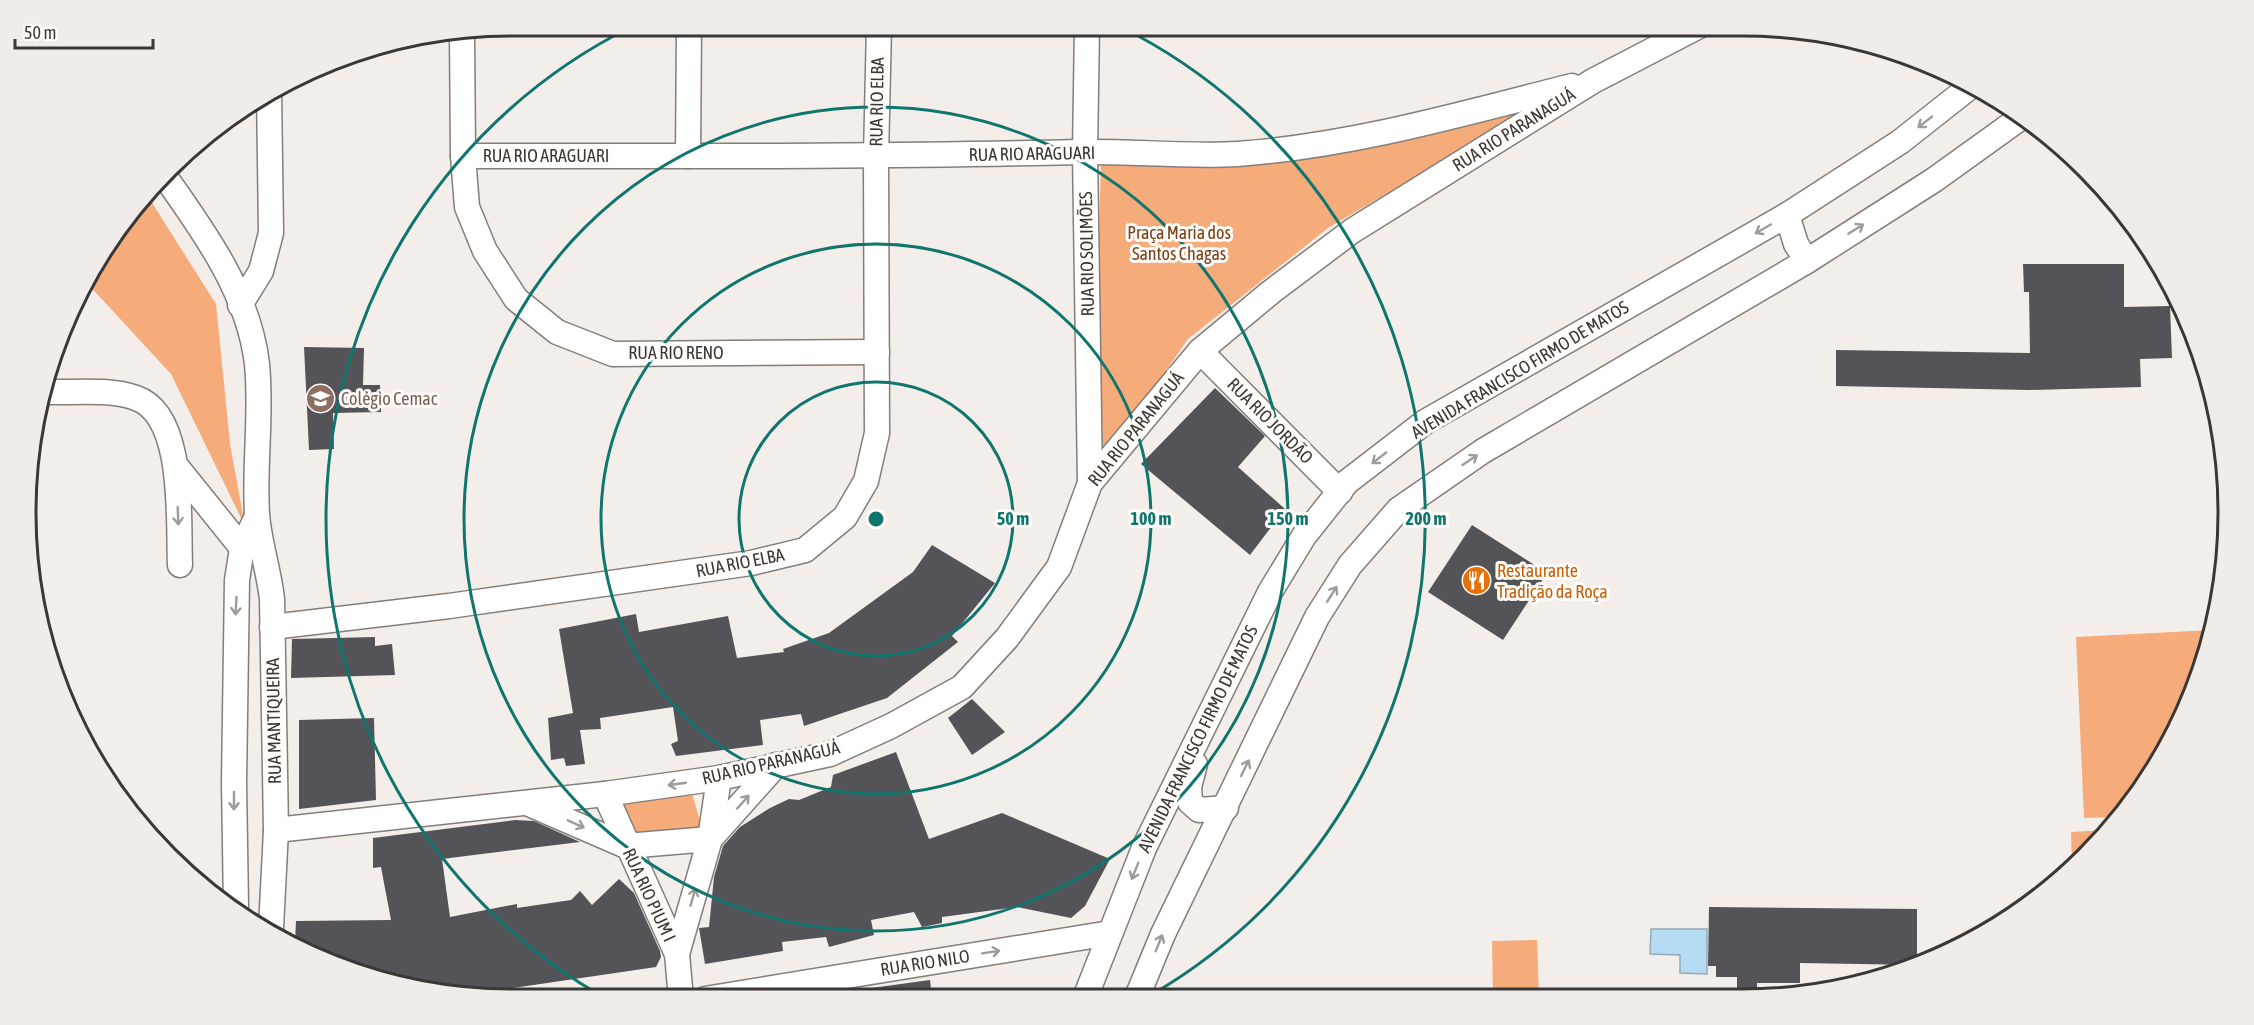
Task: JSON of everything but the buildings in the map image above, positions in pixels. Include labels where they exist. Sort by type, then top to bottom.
[{"type":"street","points":[[688,156],[689,36]]},
{"type":"street","name":"RUA RIO ELBA","points":[[272,627],[461,604],[752,563],[805,550],[845,517],[866,481],[877,433],[876,157],[879,36]]},
{"type":"street","name":"RUA RIO SOLIMÕES","points":[[1088,36],[1085,152],[1090,483]]},
{"type":"street","name":"RUA RIO PARANAGUÁ","points":[[276,830],[605,794],[719,778],[830,754],[891,726],[962,687],[1007,638],[1059,567],[1090,483],[1200,351],[1271,292],[1352,231],[1593,81],[1680,36]]},
{"type":"street","name":"RUA RIO RENO","points":[[462,39],[463,156],[467,207],[485,251],[516,299],[557,332],[613,354],[878,352]]},
{"type":"street","name":"RUA RIO ARAGUARI","points":[[463,156],[876,157],[1085,152],[1236,154],[1337,141],[1437,120],[1593,81]]},
{"type":"street","name":"AVENIDA FRANCISCO FIRMO DE MATOS","points":[[1088,989],[1144,848],[1270,592],[1304,536],[1347,482],[1425,422],[1787,215],[1900,142],[1964,91]]},
{"type":"street","points":[[240,305],[261,271],[271,233],[269,103]]},
{"type":"street","points":[[1141,989],[1163,934],[1317,618],[1350,565],[1399,508],[1483,451],[1807,261],[1934,180],[2015,122]]},
{"type":"street","name":"RUA MANTIQUEIRA","points":[[170,182],[210,241],[240,305],[257,363],[257,516],[268,567],[272,627],[276,830],[271,923]]},
{"type":"street","points":[[1787,215],[1796,244],[1807,261]]},
{"type":"street","name":"RUA RIO JORDÃO","points":[[1200,351],[1340,492]]},
{"type":"street","points":[[51,392],[106,394],[137,398],[160,415],[176,466],[180,566]]},
{"type":"street","points":[[176,466],[242,548],[251,551],[268,567]]},
{"type":"street","name":"RUA MANTIQUEIRA","points":[[236,900],[234,645],[238,564],[242,548],[257,516]]},
{"type":"street","points":[[1207,724],[1189,787],[1190,802],[1199,810],[1226,808]]},
{"type":"street","points":[[526,802],[626,846],[710,839],[776,765]]},
{"type":"street","points":[[677,954],[710,839],[719,778]]},
{"type":"street","name":"RUA RIO PIUM I","points":[[605,794],[626,846],[677,954],[680,989]]},
{"type":"street","name":"RUA RIO NILO","points":[[766,989],[1110,933]]},
{"type":"green space","name":"Praça Maria dos Santos Chagas","points":[[1507,108],[1517,117],[1328,228],[1188,339],[1113,447],[1094,444],[1101,159],[1227,167],[1351,148]]},
{"type":"green space","points":[[151,201],[216,304],[230,444],[245,526],[171,374],[92,289],[116,248]]},
{"type":"green space","points":[[2203,630],[2193,666],[2169,723],[2138,777],[2108,817],[2084,818],[2076,637]]},
{"type":"green space","points":[[691,790],[702,828],[631,838],[621,799]]},
{"type":"green space","points":[[2096,831],[2072,855],[2071,832]]},
{"type":"green space","points":[[1537,940],[1539,989],[1493,989],[1492,941]]},
{"type":"water","points":[[1651,929],[1707,929],[1707,974],[1680,973],[1680,955],[1650,954]]},
{"type":"place","name":"Colégio Cemac","points":[[320,399]]},
{"type":"place","name":"Restaurante Tradição da Roça","points":[[1476,581]]}]
